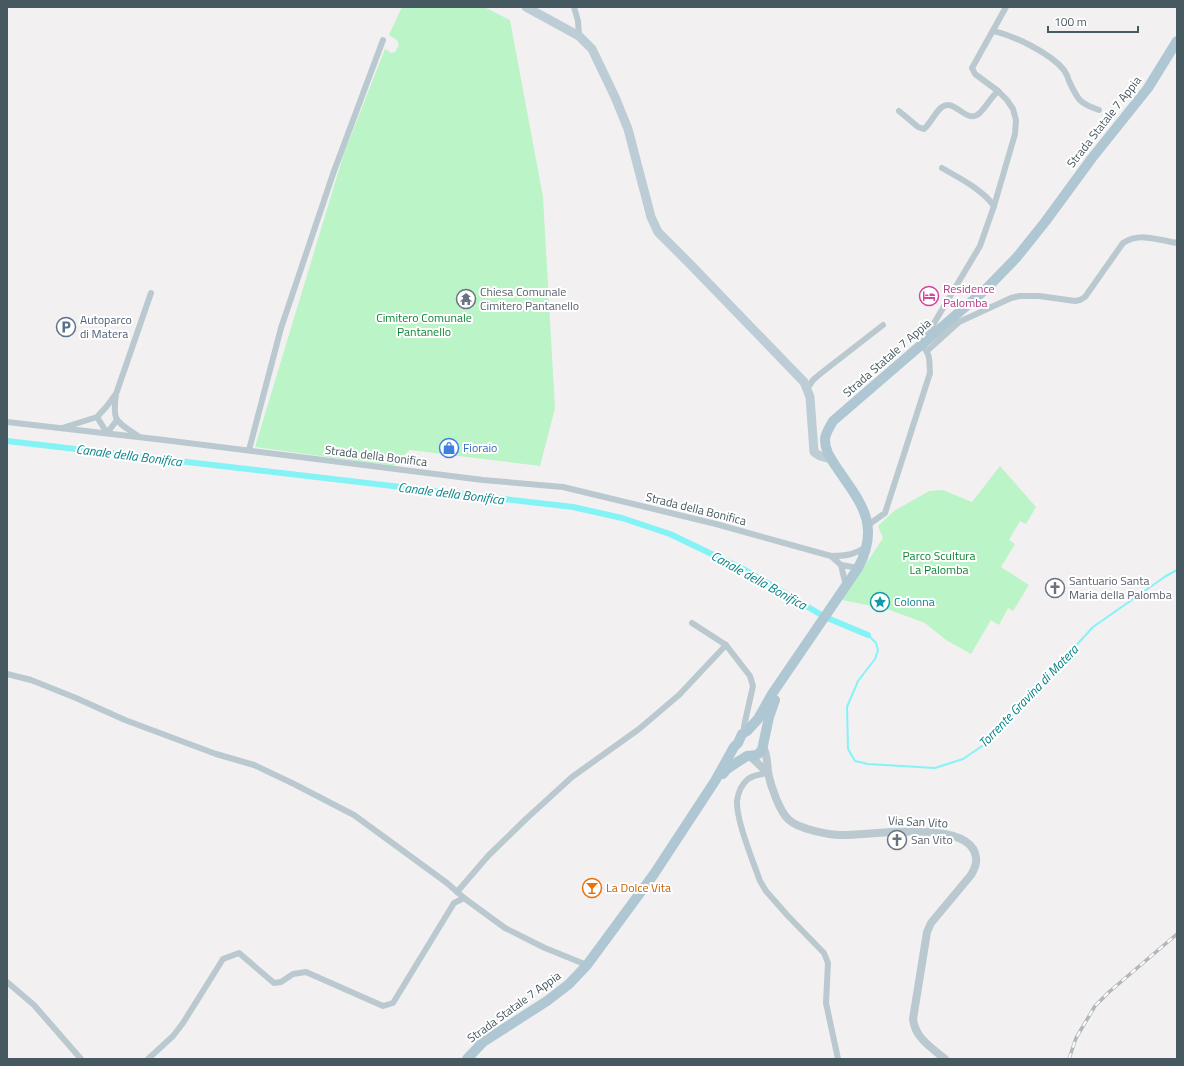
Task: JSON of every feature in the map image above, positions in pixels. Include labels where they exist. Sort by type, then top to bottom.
[{"type":"main road","points":[[529,8],[579,36],[592,49],[628,129],[651,217],[658,232],[804,382],[810,397],[814,452],[820,456],[831,459]]},
{"type":"main road","name":"Strada Statale 7 Appia","points":[[466,1059],[483,1042],[547,1001],[569,984],[587,965],[654,874],[715,781],[734,747],[738,743],[739,737],[758,719],[772,694],[858,568],[867,546],[868,524],[864,510],[856,495],[831,459],[826,449],[825,439],[828,430],[834,421],[924,347],[986,289],[1017,257],[1092,158],[1148,88],[1177,41]]},
{"type":"main road","name":"Strada Statale 7 Appia","points":[[715,781],[727,769],[749,756],[760,753],[779,685]]},
{"type":"main road","points":[[746,732],[757,732],[763,744]]},
{"type":"main road","points":[[738,743],[741,753],[749,756]]},
{"type":"street","points":[[574,7],[578,22],[579,36]]},
{"type":"street","points":[[868,524],[885,513],[930,373],[924,347],[980,246],[994,206],[1015,134],[1016,120],[1013,108],[998,91],[975,74],[972,68],[994,31],[1006,7]]},
{"type":"street","points":[[994,31],[1002,33],[1040,51],[1056,61],[1065,71],[1075,95],[1082,104],[1099,110]]},
{"type":"street","points":[[249,450],[281,328],[334,171],[383,40]]},
{"type":"street","points":[[899,111],[918,127],[924,129],[942,107],[947,105],[973,117],[978,115],[991,97],[998,91]]},
{"type":"street","points":[[942,168],[989,198],[994,206]]},
{"type":"street","points":[[924,347],[959,322],[1011,298],[1020,296],[1039,296],[1075,301],[1080,300],[1085,297],[1124,243],[1131,238],[1149,238],[1177,243]]},
{"type":"street","points":[[138,437],[119,424],[114,411],[116,394],[151,293]]},
{"type":"street","points":[[808,389],[813,380],[820,374],[883,325]]},
{"type":"street","points":[[60,428],[96,417],[116,394]]},
{"type":"street","points":[[96,417],[107,433],[118,420]]},
{"type":"street","name":"Strada della Bonifica","points":[[7,422],[249,450],[483,480],[563,487],[716,524],[831,556]]},
{"type":"street","points":[[831,556],[848,556],[867,546]]},
{"type":"street","points":[[831,556],[841,565],[858,568]]},
{"type":"street","points":[[848,556],[858,568]]},
{"type":"street","points":[[841,565],[846,586]]},
{"type":"street","points":[[692,623],[726,645],[750,676],[754,686],[744,726],[746,732]]},
{"type":"street","points":[[456,892],[488,856],[526,819],[572,777],[639,729],[679,695],[726,645]]},
{"type":"street","points":[[7,674],[31,680],[125,720],[216,754],[254,765],[294,784],[354,815],[505,928],[545,948],[587,965]]},
{"type":"street","name":"Via San Vito","points":[[763,744],[766,752],[768,773],[780,807],[785,815],[794,824],[805,828],[842,835],[887,831],[926,832],[950,835],[964,840],[970,844],[974,850],[976,858],[975,866],[971,875],[931,923],[926,932],[913,1019],[914,1027],[918,1035],[945,1059]]},
{"type":"street","name":"Via San Vito","points":[[749,756],[768,773]]},
{"type":"street","points":[[768,773],[755,775],[748,779],[743,786],[739,792],[737,802],[739,816],[760,881],[788,916],[824,953],[828,963],[826,1003],[838,1059]]},
{"type":"street","points":[[148,1059],[174,1036],[223,959],[239,953],[274,982],[281,982],[293,974],[306,972],[383,1006],[393,1003],[454,903],[464,898]]},
{"type":"street","points":[[7,982],[34,1005],[81,1059]]},
{"type":"green space","name":"Cimitero Comunale Pantanello","points":[[402,7],[484,7],[510,20],[543,197],[555,408],[540,466],[410,450],[393,466],[255,447],[344,153],[385,49],[391,53],[395,52],[399,45],[397,40],[389,35]]},
{"type":"green space","name":"Parco Scultura La Palomba","points":[[1000,466],[1036,507],[1026,524],[1020,521],[1009,540],[1015,544],[1001,567],[1029,585],[1013,611],[1008,608],[999,625],[991,620],[971,654],[946,640],[925,623],[887,609],[842,600],[883,538],[878,526],[894,511],[929,491],[943,490],[972,502]]},
{"type":"waterway","name":"Canale della Bonifica","points":[[7,441],[573,507],[622,518],[670,534],[745,570],[825,617],[868,635]]},
{"type":"waterway","name":"Torrente Gravina di Matera","points":[[868,635],[876,643],[878,650],[875,659],[858,681],[847,707],[848,749],[855,761],[868,764],[935,768],[963,759],[988,742],[1093,627],[1166,576],[1177,570]]},
{"type":"railway","points":[[1069,1059],[1076,1038],[1095,1006],[1109,992],[1177,934]]},
{"type":"place","name":"Residence Palomba","points":[[929,296]]},
{"type":"place","name":"Chiesa Comunale Cimitero Pantanello","points":[[466,299]]},
{"type":"place","name":"Autoparco di Matera","points":[[66,327]]},
{"type":"place","name":"Fioraio","points":[[449,448]]},
{"type":"place","name":"Santuario Santa Maria della Palomba","points":[[1055,588]]},
{"type":"place","name":"Colonna","points":[[880,602]]},
{"type":"place","name":"San Vito","points":[[897,840]]},
{"type":"place","name":"La Dolce Vita","points":[[592,888]]}]
